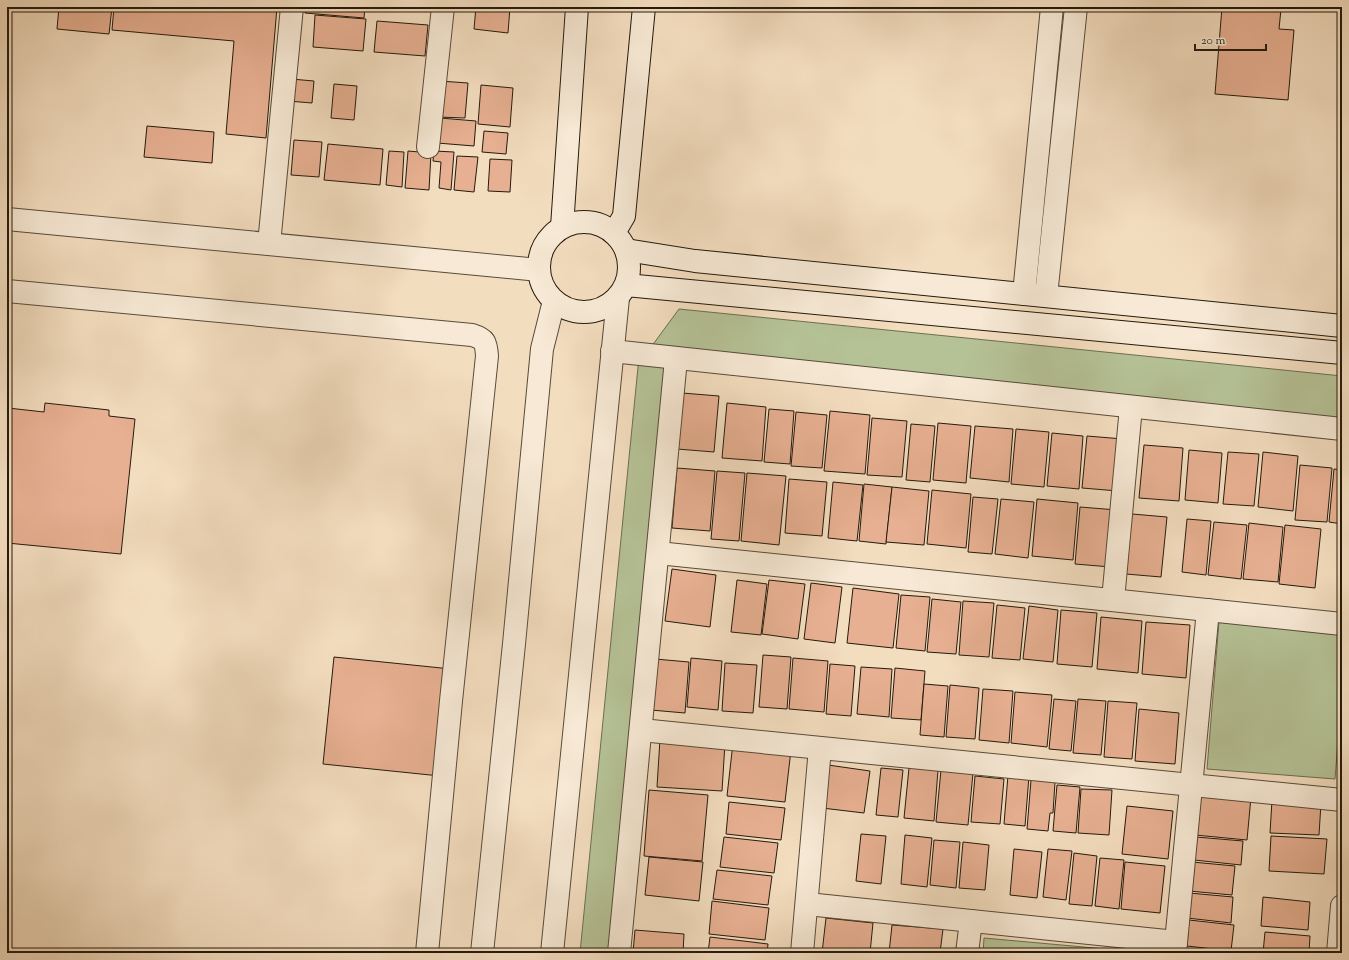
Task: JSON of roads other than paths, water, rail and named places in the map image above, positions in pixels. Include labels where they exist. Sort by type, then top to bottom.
[{"type":"street","points":[[269,244],[292,7]]},
{"type":"street","points":[[428,147],[443,7]]},
{"type":"street","points":[[562,227],[577,7]]},
{"type":"street","points":[[620,242],[624,216],[644,7]]},
{"type":"street","points":[[1024,294],[1052,7]]},
{"type":"street","points":[[1046,296],[1076,7]]},
{"type":"street","points":[[7,219],[538,270]]},
{"type":"street","points":[[552,953],[612,351],[622,291],[630,264],[620,242],[599,224],[582,221],[562,227],[550,237],[541,253],[538,270],[543,287],[554,301],[568,310],[586,313],[606,308],[622,291]]},
{"type":"street","points":[[620,242],[695,262],[1342,326]]},
{"type":"street","points":[[7,291],[472,335],[482,338],[486,345],[487,356],[451,701],[427,953]]},
{"type":"street","points":[[622,291],[1342,353]]},
{"type":"street","points":[[482,953],[512,667],[542,348],[554,301]]},
{"type":"street","points":[[612,351],[1342,429]]},
{"type":"street","points":[[619,953],[676,358]]},
{"type":"street","points":[[1113,600],[1131,407]]},
{"type":"street","points":[[658,553],[1342,624]]},
{"type":"street","points":[[806,904],[971,921],[1176,948],[1208,610]]},
{"type":"street","points":[[640,730],[1342,800]]},
{"type":"street","points":[[802,953],[820,748]]},
{"type":"street","points":[[1338,953],[1342,906]]},
{"type":"street","points":[[967,953],[971,921]]}]
